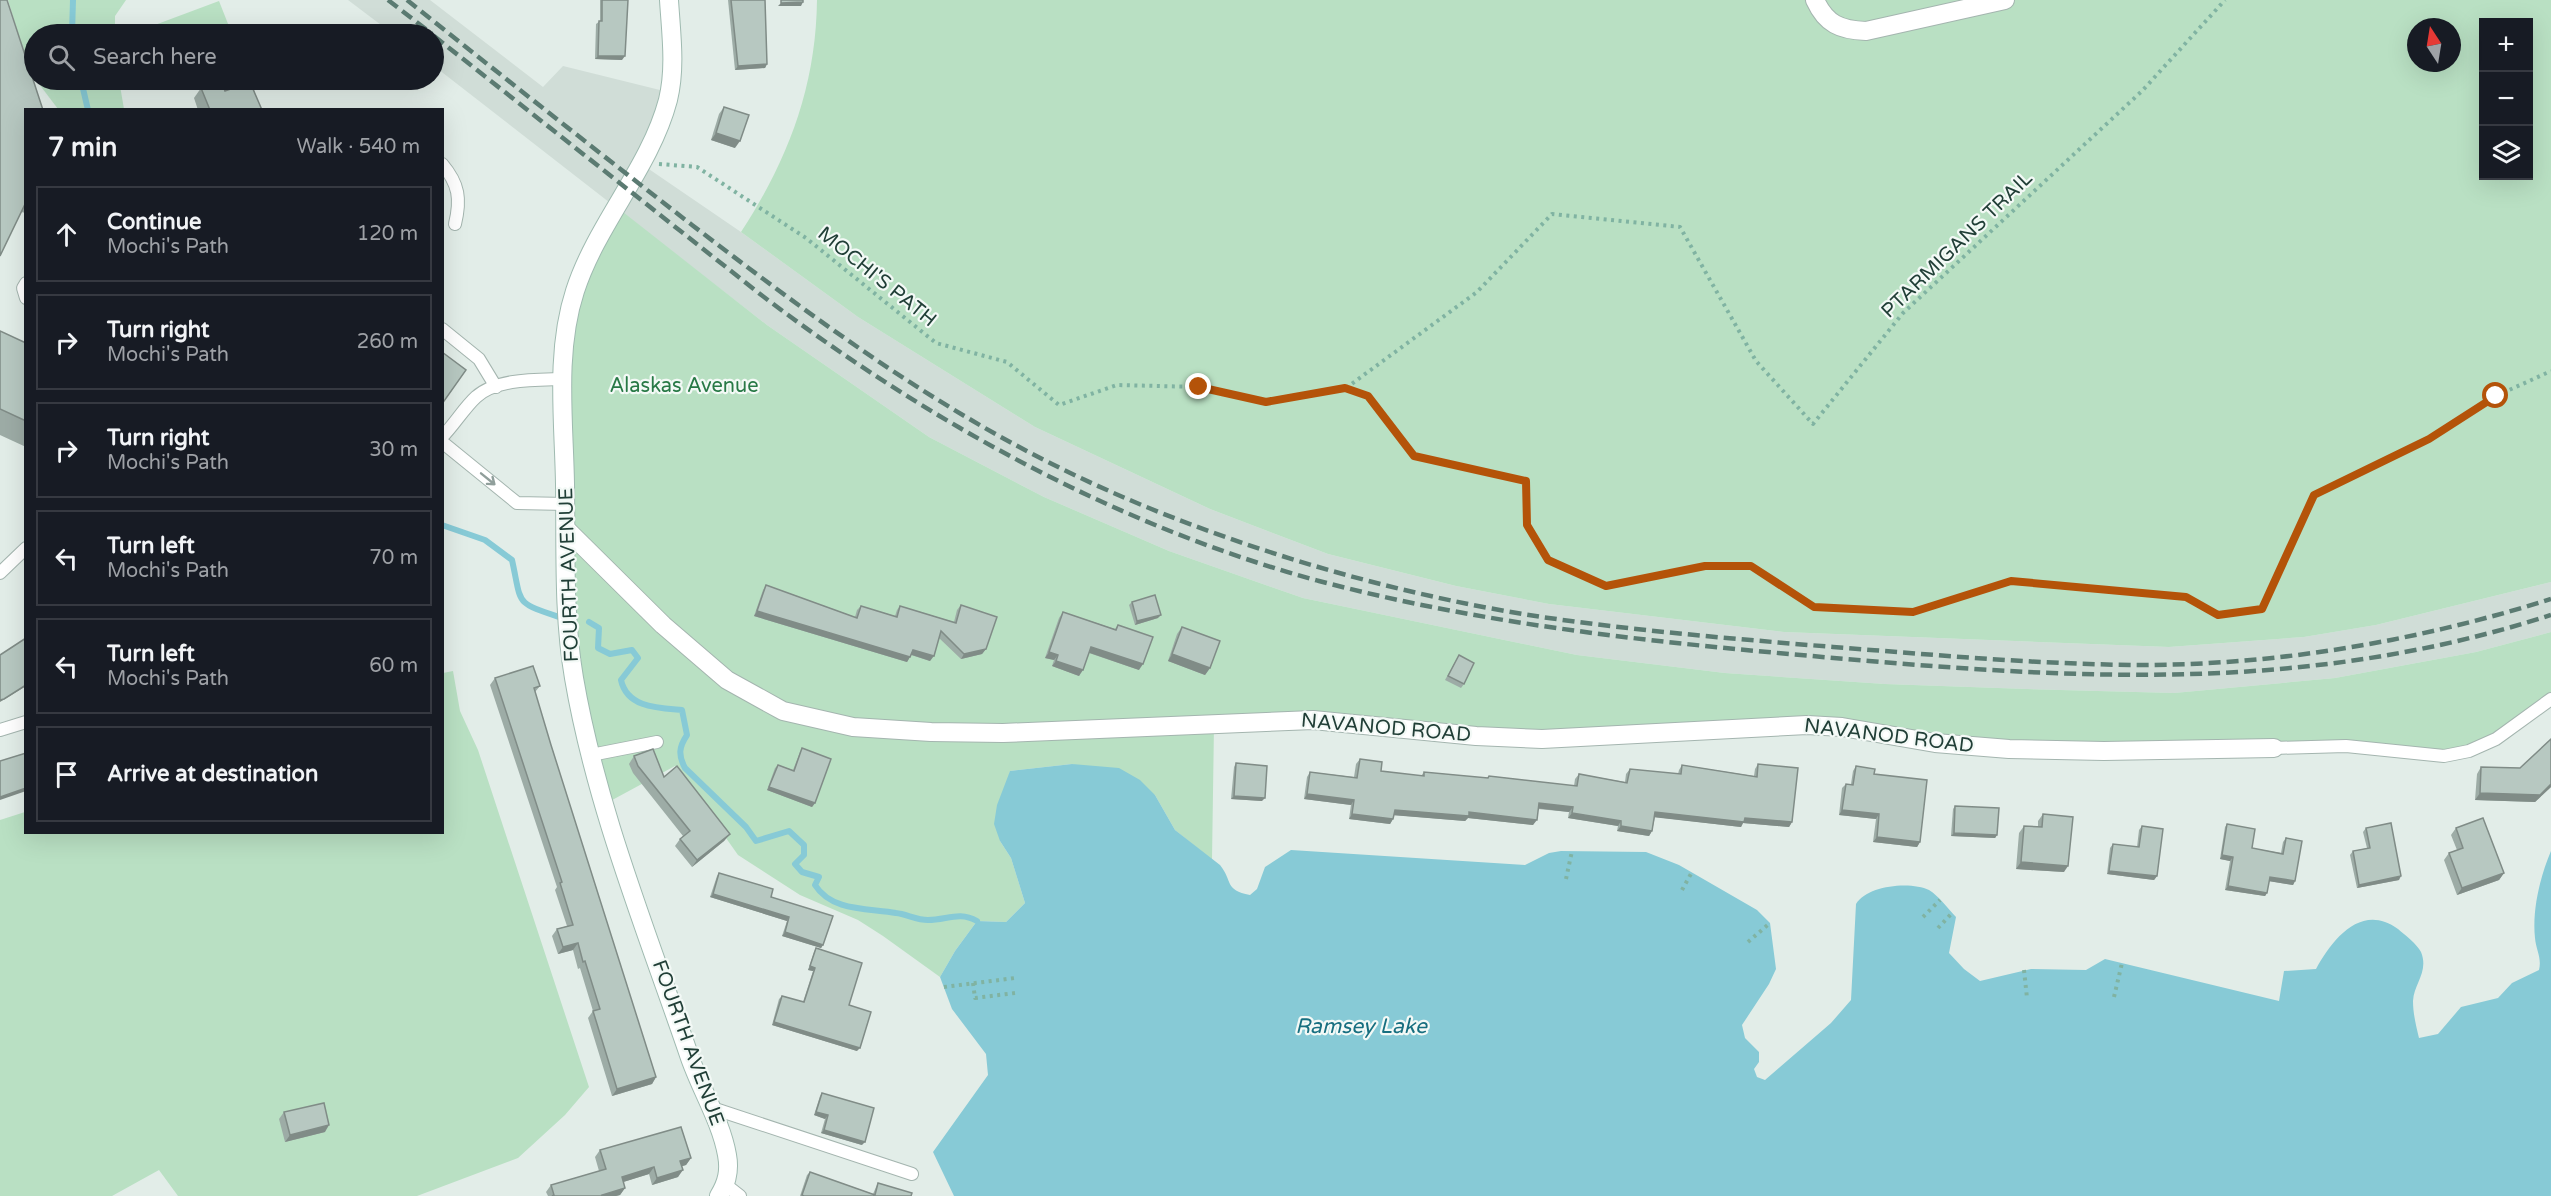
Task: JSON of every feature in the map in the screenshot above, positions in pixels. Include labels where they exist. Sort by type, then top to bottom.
[{"type":"street","name":"FOURTH AVENUE","points":[[669,0],[671,82],[654,141],[591,252],[575,290],[567,320],[564,379],[567,628],[576,689],[591,755],[615,835],[697,1079],[727,1153],[728,1192]]},
{"type":"street","points":[[1815,0],[1829,22],[1851,31],[1866,31],[2006,0]]},
{"type":"street","name":"NAVANOD ROAD","points":[[566,529],[663,625],[727,680],[783,711],[853,727],[931,732],[1003,733],[1313,720],[1476,736],[1542,739],[1807,725],[1842,727],[1935,743],[2009,749],[2104,751],[2274,748]]},
{"type":"lane","points":[[444,166],[455,180],[459,195],[455,224]]},
{"type":"lane","points":[[444,331],[479,359],[496,387]]},
{"type":"lane","points":[[444,435],[477,396],[496,387],[530,380],[564,379]]},
{"type":"lane","points":[[444,444],[517,503],[566,504]]},
{"type":"lane","points":[[0,573],[24,550]]},
{"type":"lane","points":[[2274,748],[2346,746],[2444,756],[2469,751],[2496,739],[2551,699]]},
{"type":"lane","points":[[0,730],[24,723]]},
{"type":"lane","points":[[591,755],[657,742]]},
{"type":"lane","points":[[709,1107],[912,1174]]},
{"type":"path","name":"PTARMIGANS TRAIL","points":[[1345,388],[1477,292],[1552,214],[1680,227],[1756,361],[1813,424],[1903,313],[2142,91],[2225,0]]},
{"type":"path","name":"MOCHI'S PATH","points":[[640,163],[697,167],[806,238],[936,344],[1007,362],[1059,405],[1117,385],[1199,387],[1266,402],[1345,388]]},
{"type":"path","points":[[1345,388],[1368,396],[1414,456],[1526,481],[1527,525],[1548,560],[1606,586],[1705,566],[1751,566],[1814,607],[1913,612],[2011,581],[2186,597],[2218,615],[2262,609],[2314,495],[2429,439],[2496,396],[2551,370]]},
{"type":"path","points":[[1566,879],[1572,851]]},
{"type":"path","points":[[1682,890],[1692,872]]},
{"type":"path","points":[[1923,917],[1940,900]]},
{"type":"path","points":[[1938,928],[1952,913]]},
{"type":"path","points":[[1748,942],[1770,923]]},
{"type":"path","points":[[2114,997],[2122,963]]},
{"type":"path","points":[[2024,970],[2027,998]]},
{"type":"path","points":[[944,987],[1015,978]]},
{"type":"path","points":[[973,983],[975,998],[1015,993]]},
{"type":"shaded area","points":[[348,0],[430,0],[543,87],[563,66],[668,92],[640,163],[741,232],[858,317],[1035,427],[1210,509],[1328,554],[1456,586],[1549,604],[1784,632],[2169,647],[2304,637],[2376,625],[2551,582],[2551,632],[2476,652],[2335,678],[2174,693],[2027,689],[1885,684],[1725,673],[1577,655],[1303,598],[1169,551],[1044,497],[929,437],[767,325],[444,74],[444,24],[380,24]]},
{"type":"green space","points":[[8,0],[126,0],[115,16],[115,24],[24,24],[24,53]]},
{"type":"green space","points":[[817,0],[2551,0],[2551,582],[2376,625],[2304,637],[2169,647],[1784,632],[1549,604],[1456,586],[1328,554],[1210,509],[1035,427],[858,317],[741,232],[773,178],[785,150],[805,93],[811,63]]},
{"type":"green space","points":[[219,1],[228,24],[157,24]]},
{"type":"green space","points":[[44,90],[121,90],[124,108],[57,108]]},
{"type":"green space","name":"Alaskas Avenue","points":[[614,205],[767,325],[929,437],[1044,497],[1169,551],[1303,598],[1577,655],[1725,673],[1885,684],[2027,689],[2174,693],[2335,678],[2476,652],[2551,632],[2551,701],[2469,752],[2104,752],[1841,728],[1640,735],[1214,725],[1212,860],[1175,830],[1155,795],[1072,764],[1010,771],[1000,841],[1011,858],[1025,903],[1006,922],[977,921],[955,951],[940,977],[858,920],[800,895],[738,855],[675,766],[603,805],[575,690],[563,344]]},
{"type":"green space","points":[[453,671],[460,711],[478,750],[589,1087],[565,1115],[518,1158],[417,1196],[178,1196],[159,1170],[112,1196],[0,1196],[0,820],[24,812],[24,834],[444,834],[444,673]]},
{"type":"water","name":"Ramsey Lake","points":[[1072,764],[1119,768],[1140,780],[1155,795],[1175,830],[1220,865],[1233,888],[1250,895],[1257,889],[1265,867],[1291,850],[1525,865],[1549,853],[1561,851],[1646,852],[1679,865],[1757,910],[1770,923],[1776,969],[1769,984],[1742,1025],[1745,1038],[1759,1052],[1759,1062],[1754,1069],[1757,1077],[1765,1080],[1831,1023],[1851,1000],[1856,904],[1879,889],[1901,885],[1921,887],[1936,896],[1956,917],[1949,953],[1964,969],[1980,981],[2031,969],[2086,970],[2105,959],[2279,1001],[2284,971],[2316,969],[2330,947],[2349,928],[2360,922],[2372,920],[2385,922],[2398,929],[2421,952],[2423,966],[2413,1001],[2419,1038],[2438,1034],[2461,1007],[2498,998],[2512,983],[2539,970],[2540,962],[2534,927],[2536,905],[2543,872],[2551,851],[2551,1196],[954,1196],[933,1152],[988,1075],[986,1054],[952,1009],[940,977],[955,951],[977,921],[1006,922],[1025,903],[1011,858],[1000,841],[994,824],[997,805],[1010,771]]},
{"type":"building","points":[[0,0],[7,0],[24,52],[24,90],[36,90],[42,108],[24,108],[24,206],[0,256]]},
{"type":"building","points":[[602,0],[628,0],[625,56],[598,56]]},
{"type":"building","points":[[731,0],[765,0],[767,64],[738,66]]},
{"type":"building","points":[[781,0],[803,0],[803,2],[781,3]]},
{"type":"building","points":[[202,90],[253,90],[261,108],[209,108]]},
{"type":"building","points":[[724,107],[749,115],[740,141],[716,133]]},
{"type":"building","points":[[0,331],[24,342],[24,420],[0,409]]},
{"type":"building","points":[[444,354],[466,370],[444,401]]},
{"type":"building","points":[[766,585],[857,618],[861,606],[897,617],[900,606],[956,623],[961,605],[997,617],[986,649],[964,654],[941,631],[934,656],[913,650],[910,657],[757,611]]},
{"type":"building","points":[[1155,595],[1161,615],[1137,621],[1132,602]]},
{"type":"building","points":[[1063,612],[1116,630],[1118,625],[1153,637],[1143,664],[1091,647],[1083,670],[1056,661],[1058,655],[1049,652]]},
{"type":"building","points":[[1182,627],[1220,641],[1210,668],[1172,654]]},
{"type":"building","points":[[24,639],[24,686],[0,700],[0,655]]},
{"type":"building","points":[[1459,655],[1474,663],[1464,684],[1448,676]]},
{"type":"building","points":[[533,666],[540,686],[534,688],[551,745],[656,1077],[617,1089],[593,1011],[600,1009],[585,961],[583,962],[578,943],[563,947],[557,929],[573,925],[560,883],[562,882],[495,678]]},
{"type":"building","points":[[2551,739],[2551,784],[2540,795],[2480,793],[2481,767],[2520,768]]},
{"type":"building","points":[[802,748],[831,759],[815,803],[769,787],[778,765],[794,771]]},
{"type":"building","points":[[653,749],[664,777],[677,766],[730,834],[697,860],[680,839],[690,831],[638,766],[634,756]]},
{"type":"building","points":[[24,754],[24,789],[0,797],[0,761]]},
{"type":"building","points":[[1360,759],[1382,762],[1381,771],[1424,776],[1424,772],[1488,778],[1489,776],[1577,786],[1579,774],[1627,783],[1630,769],[1681,774],[1682,765],[1757,777],[1758,764],[1798,768],[1792,822],[1745,818],[1744,822],[1655,812],[1652,831],[1621,826],[1621,821],[1572,813],[1573,807],[1539,803],[1537,820],[1469,812],[1469,816],[1395,810],[1393,819],[1352,814],[1354,800],[1307,794],[1310,772],[1357,778]]},
{"type":"building","points":[[1236,763],[1267,766],[1265,798],[1234,796]]},
{"type":"building","points":[[1856,766],[1875,769],[1874,774],[1927,780],[1920,842],[1877,837],[1879,814],[1842,810],[1846,784],[1853,785]]},
{"type":"building","points":[[1955,806],[1999,808],[1997,835],[1954,833]]},
{"type":"building","points":[[2043,814],[2073,817],[2068,866],[2021,862],[2024,826],[2042,827]]},
{"type":"building","points":[[2483,818],[2504,873],[2462,888],[2449,853],[2463,848],[2456,828]]},
{"type":"building","points":[[2391,823],[2401,876],[2359,885],[2353,851],[2370,848],[2366,828]]},
{"type":"building","points":[[2227,824],[2255,829],[2252,848],[2283,854],[2286,838],[2302,841],[2295,881],[2270,877],[2267,893],[2228,886],[2233,857],[2222,855]]},
{"type":"building","points":[[2142,826],[2163,829],[2157,876],[2109,871],[2113,844],[2139,847]]},
{"type":"building","points":[[719,873],[773,889],[771,897],[833,916],[823,945],[785,932],[789,917],[713,894]]},
{"type":"building","points":[[816,948],[862,963],[849,1005],[871,1012],[860,1048],[774,1022],[782,996],[804,1002],[815,968],[810,966]]},
{"type":"building","points":[[822,1093],[874,1108],[865,1142],[824,1130],[828,1115],[816,1112]]},
{"type":"building","points":[[324,1103],[329,1125],[290,1135],[284,1112]]},
{"type":"building","points":[[681,1127],[691,1158],[680,1161],[683,1170],[657,1178],[654,1167],[622,1177],[625,1188],[603,1196],[552,1196],[554,1195],[551,1185],[606,1169],[600,1150]]},
{"type":"building","points":[[810,1172],[875,1195],[878,1183],[912,1193],[911,1196],[804,1196],[802,1195]]},
{"type":"waterway","points":[[72,24],[73,0]]},
{"type":"waterway","points":[[83,90],[88,108]]},
{"type":"waterway","points":[[444,526],[485,540],[512,560],[522,600],[534,608],[559,617]]},
{"type":"waterway","points":[[589,622],[599,628],[598,648],[610,654],[632,650],[638,658],[621,680],[630,696],[645,705],[682,710],[687,735],[682,743],[680,755],[685,768],[746,827],[756,841],[789,831],[804,845],[804,855],[795,864],[802,872],[819,877],[815,885],[822,894],[831,900],[852,907],[924,920],[959,916],[977,921]]},
{"type":"railway","points":[[388,0],[419,24]]},
{"type":"railway","points":[[407,0],[437,24]]},
{"type":"railway","points":[[444,29],[778,290],[866,353],[957,412],[1004,439],[1108,491],[1229,538],[1355,577],[1481,607],[1614,626],[1724,638],[1912,653],[2109,665],[2199,664],[2352,647],[2402,638],[2502,614],[2551,599]]},
{"type":"railway","points":[[444,44],[760,294],[889,385],[957,426],[1097,500],[1170,531],[1244,558],[1319,581],[1455,612],[1592,633],[1800,655],[2043,673],[2129,675],[2213,673],[2297,667],[2381,656],[2466,639],[2551,615]]},
{"type":"route","points":[[1199,387],[1266,402],[1345,388],[1368,396],[1414,456],[1526,481],[1527,525],[1548,560],[1606,586],[1705,566],[1751,566],[1814,607],[1913,612],[2011,581],[2186,597],[2218,615],[2262,609],[2314,495],[2429,439],[2496,396]]}]
